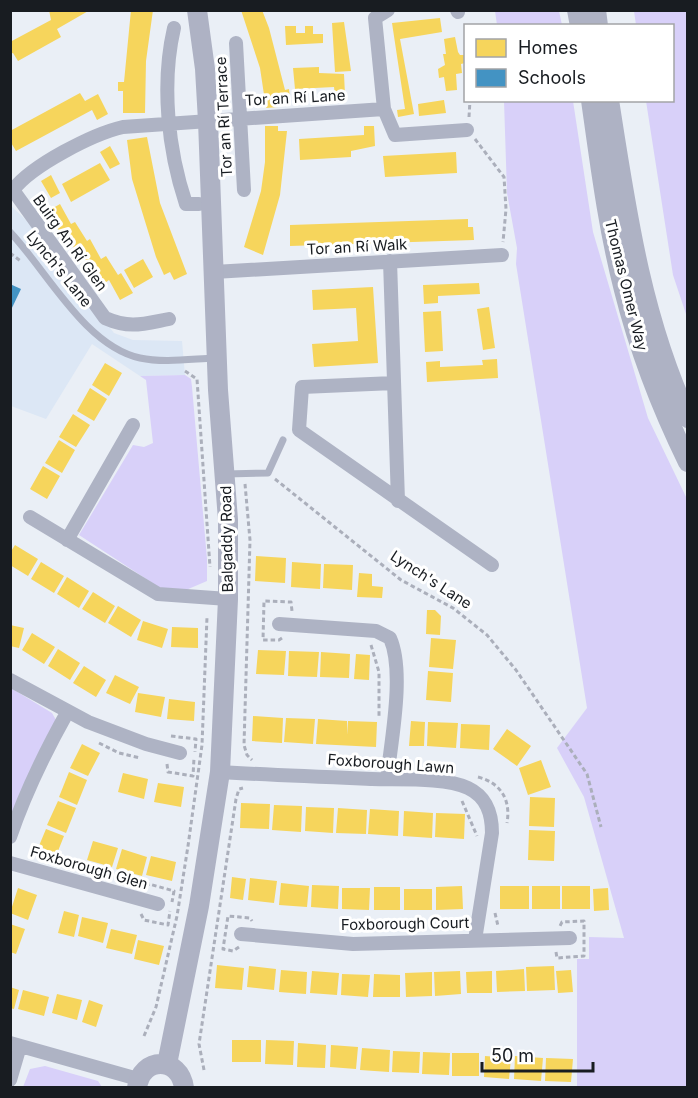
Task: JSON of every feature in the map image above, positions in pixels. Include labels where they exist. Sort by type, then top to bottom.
[{"type":"street","name":"Balgaddy Road","points":[[167,1064],[199,906],[220,772],[235,474],[216,358],[208,121],[205,69],[197,10]]},
{"type":"street","points":[[388,10],[375,18],[384,109],[395,135],[467,130]]},
{"type":"street","points":[[174,28],[170,48],[169,123],[180,186],[186,204],[199,204]]},
{"type":"street","name":"Tor an Rí Terrace","points":[[236,43],[244,190]]},
{"type":"street","name":"Thomas Omer Way","points":[[591,102],[610,223],[626,300],[650,375],[687,462]]},
{"type":"street","name":"Thomas Omer Way","points":[[609,102],[641,285],[667,369],[687,418]]},
{"type":"street","name":"Tor an Rí Lane","points":[[208,121],[384,109]]},
{"type":"street","name":"Buirg An Rí Glen","points":[[169,319],[138,326],[122,326],[105,318],[12,189],[23,177],[102,132],[123,127],[208,121]]},
{"type":"street","name":"Tor an Rí Walk","points":[[214,272],[502,255]]},
{"type":"street","points":[[390,261],[398,501]]},
{"type":"street","points":[[394,383],[302,387],[299,430],[492,565]]},
{"type":"street","points":[[67,540],[133,426]]},
{"type":"street","points":[[30,517],[158,594],[228,599]]},
{"type":"street","points":[[283,628],[376,632],[390,638],[396,653],[397,674],[387,779]]},
{"type":"street","points":[[10,680],[120,735],[180,753]]},
{"type":"street","points":[[10,837],[31,784],[68,711]]},
{"type":"street","name":"Foxborough Lawn","points":[[220,772],[387,779],[456,784],[470,788],[484,801],[492,815],[491,844],[476,940]]},
{"type":"street","name":"Foxborough Glen","points":[[10,863],[158,904]]},
{"type":"street","name":"Foxborough Court","points":[[241,940],[353,944],[570,938]]},
{"type":"street","points":[[10,1080],[15,1044],[137,1083],[152,1065],[167,1064],[179,1072],[184,1088]]},
{"type":"lane","name":"Lynch's Lane","points":[[10,232],[76,314],[112,346],[141,358],[216,358]]},
{"type":"lane","points":[[235,474],[268,473],[284,440]]},
{"type":"path","points":[[467,130],[504,177],[507,209],[502,255]]},
{"type":"path","points":[[197,379],[210,578]]},
{"type":"path","name":"Lynch's Lane","points":[[268,473],[401,580],[453,608],[487,634],[516,670],[587,774],[601,827]]},
{"type":"path","points":[[235,474],[250,562],[244,745],[246,755],[260,762]]},
{"type":"path","points":[[283,628],[279,640],[263,640],[264,601],[291,602],[292,613],[302,613]]},
{"type":"path","points":[[144,1036],[156,1006],[177,916],[188,846],[202,745],[207,617]]},
{"type":"path","points":[[370,644],[376,656],[379,672],[378,728]]},
{"type":"path","points":[[161,737],[170,738],[172,735],[196,739],[193,776],[168,772],[168,764],[161,763]]},
{"type":"path","points":[[89,737],[120,753],[146,760]]},
{"type":"path","points":[[477,777],[490,780],[502,791],[509,811],[505,831]]},
{"type":"path","points":[[204,1070],[199,1044],[237,799],[239,789],[246,787]]},
{"type":"path","points":[[460,797],[478,838]]},
{"type":"path","points":[[140,912],[144,920],[168,925],[174,891],[149,884],[143,890]]},
{"type":"path","points":[[496,905],[495,923],[500,929]]},
{"type":"path","points":[[241,940],[233,951],[223,949],[228,916],[250,918],[253,923]]},
{"type":"path","points":[[547,953],[556,952],[557,958],[584,956],[584,921],[562,922],[559,927]]},
{"type":"shaded area","points":[[495,11],[559,11],[562,24],[497,24]]},
{"type":"shaded area","points":[[634,11],[687,11],[687,317],[673,275],[646,102],[674,102],[674,24],[636,24]]},
{"type":"shaded area","points":[[504,102],[573,102],[593,232],[648,418],[687,499],[687,1087],[577,1087],[577,959],[589,959],[589,937],[624,938],[584,797],[557,748],[587,708],[516,264],[517,248],[507,193]]},
{"type":"shaded area","points":[[10,205],[26,220],[114,333],[133,340],[182,341],[185,375],[140,376],[92,344],[46,419],[11,406]]},
{"type":"shaded area","points":[[185,375],[191,379],[192,387],[207,559],[207,581],[186,590],[160,588],[79,535],[133,445],[144,447],[153,443],[146,380],[140,376]]},
{"type":"shaded area","points":[[11,688],[52,713],[56,720],[11,822]]},
{"type":"shaded area","points":[[45,1066],[98,1081],[102,1087],[23,1087],[30,1069]]},
{"type":"building: Homes","points":[[49,10],[90,10],[57,29],[61,37],[18,61],[13,53],[10,54],[10,42],[51,20]]},
{"type":"building: Homes","points":[[131,10],[153,10],[146,61],[145,113],[123,113],[123,91],[118,91],[118,82],[124,82]]},
{"type":"building: Homes","points":[[241,10],[262,10],[269,28],[285,90],[289,89],[290,99],[276,100],[278,107],[266,108],[260,68]]},
{"type":"building: Homes","points":[[440,18],[442,32],[400,39],[414,114],[398,117],[397,110],[405,109],[392,23]]},
{"type":"building: Homes","points":[[344,22],[351,71],[335,72],[332,23]]},
{"type":"building: Homes","points":[[285,26],[296,26],[296,33],[305,33],[305,26],[313,26],[313,34],[323,34],[323,43],[286,45]]},
{"type":"building: Homes","points":[[455,37],[458,52],[464,55],[464,63],[461,64],[462,73],[456,74],[457,90],[446,91],[444,77],[439,78],[438,69],[445,65],[444,39]]},
{"type":"building: Homes","points":[[319,67],[319,73],[344,74],[345,95],[335,96],[334,87],[295,89],[293,68]]},
{"type":"building: Homes","points":[[80,93],[85,101],[98,94],[108,114],[97,120],[92,110],[16,151],[10,141],[10,131]]},
{"type":"building: Homes","points":[[444,100],[446,113],[419,116],[418,104]]},
{"type":"building: Homes","points":[[265,126],[278,126],[278,131],[287,131],[280,195],[263,255],[244,247],[261,191],[265,162]]},
{"type":"building: Homes","points":[[364,126],[374,126],[375,146],[351,151],[351,157],[300,160],[299,139],[364,135]]},
{"type":"building: Homes","points":[[147,137],[160,203],[187,274],[174,280],[170,272],[164,275],[156,257],[132,179],[127,140]]},
{"type":"building: Homes","points":[[110,146],[120,164],[110,169],[100,152]]},
{"type":"building: Homes","points":[[456,152],[457,173],[385,177],[383,156]]},
{"type":"building: Homes","points":[[100,163],[110,180],[71,202],[62,184]]},
{"type":"building: Homes","points":[[51,175],[60,193],[51,198],[41,181]]},
{"type":"building: Homes","points":[[60,204],[71,224],[75,222],[87,241],[90,239],[101,259],[106,256],[118,275],[121,273],[133,293],[120,300],[109,280],[105,283],[94,263],[89,266],[78,246],[74,248],[63,229],[59,231],[48,211]]},
{"type":"building: Homes","points":[[468,219],[468,227],[473,227],[474,240],[290,246],[290,225]]},
{"type":"building: Homes","points":[[143,259],[153,277],[134,288],[124,270]]},
{"type":"building: Homes","points":[[479,283],[480,294],[438,296],[438,303],[424,304],[423,285]]},
{"type":"building: Homes","points":[[373,287],[378,363],[314,367],[312,344],[358,341],[356,308],[313,310],[312,290]]},
{"type":"building: Homes","points":[[489,307],[495,348],[483,350],[477,309]]},
{"type":"building: Homes","points":[[441,311],[443,351],[425,352],[423,312]]},
{"type":"building: Homes","points":[[497,359],[498,378],[427,382],[426,362],[440,361],[440,367],[483,365],[482,360]]},
{"type":"building: Homes","points":[[105,363],[122,373],[109,396],[92,385]]},
{"type":"building: Homes","points":[[90,388],[107,399],[94,421],[77,411]]},
{"type":"building: Homes","points":[[73,414],[90,425],[76,447],[59,437]]},
{"type":"building: Homes","points":[[59,440],[75,450],[62,473],[45,463]]},
{"type":"building: Homes","points":[[43,466],[60,476],[47,499],[30,489]]},
{"type":"building: Homes","points":[[15,545],[38,559],[28,576],[10,565],[10,553]]},
{"type":"building: Homes","points":[[256,556],[286,558],[285,583],[255,581]]},
{"type":"building: Homes","points":[[41,562],[64,576],[54,593],[31,579]]},
{"type":"building: Homes","points":[[292,562],[321,564],[320,589],[291,587]]},
{"type":"building: Homes","points":[[324,564],[353,565],[352,590],[323,588]]},
{"type":"building: Homes","points":[[359,573],[372,574],[372,586],[383,587],[382,598],[357,597]]},
{"type":"building: Homes","points":[[67,577],[89,591],[79,608],[57,594]]},
{"type":"building: Homes","points":[[93,592],[115,606],[105,623],[82,609]]},
{"type":"building: Homes","points":[[118,606],[141,620],[131,637],[108,623]]},
{"type":"building: Homes","points":[[427,610],[435,610],[441,616],[440,635],[426,634]]},
{"type":"building: Homes","points":[[143,621],[168,629],[162,648],[137,640]]},
{"type":"building: Homes","points":[[10,625],[24,628],[19,648],[10,646]]},
{"type":"building: Homes","points":[[172,627],[198,628],[198,648],[171,647]]},
{"type":"building: Homes","points":[[32,633],[55,647],[44,664],[22,650]]},
{"type":"building: Homes","points":[[431,638],[456,640],[453,669],[429,667]]},
{"type":"building: Homes","points":[[58,649],[80,663],[70,680],[48,666]]},
{"type":"building: Homes","points":[[258,650],[286,651],[284,675],[256,674]]},
{"type":"building: Homes","points":[[289,651],[319,652],[317,677],[288,676]]},
{"type":"building: Homes","points":[[321,652],[350,654],[349,678],[320,677]]},
{"type":"building: Homes","points":[[356,654],[370,655],[369,680],[354,679]]},
{"type":"building: Homes","points":[[84,666],[106,680],[96,697],[73,683]]},
{"type":"building: Homes","points":[[428,671],[453,673],[451,702],[426,700]]},
{"type":"building: Homes","points":[[115,675],[139,687],[130,704],[106,693]]},
{"type":"building: Homes","points":[[138,693],[165,697],[161,717],[135,712]]},
{"type":"building: Homes","points":[[169,699],[195,702],[194,721],[167,719]]},
{"type":"building: Homes","points":[[253,716],[283,718],[282,743],[252,741]]},
{"type":"building: Homes","points":[[286,718],[315,719],[313,744],[284,742]]},
{"type":"building: Homes","points":[[318,719],[347,721],[347,735],[348,721],[377,722],[376,747],[316,744]]},
{"type":"building: Homes","points":[[411,721],[425,722],[424,746],[409,746]]},
{"type":"building: Homes","points":[[428,722],[458,723],[456,748],[427,746]]},
{"type":"building: Homes","points":[[461,724],[490,725],[489,750],[460,748]]},
{"type":"building: Homes","points":[[507,729],[531,746],[517,766],[493,749]]},
{"type":"building: Homes","points":[[82,744],[100,753],[88,776],[70,768]]},
{"type":"building: Homes","points":[[541,760],[551,787],[528,795],[519,768]]},
{"type":"building: Homes","points":[[69,772],[87,780],[77,805],[59,797]]},
{"type":"building: Homes","points":[[123,773],[148,779],[144,799],[118,792]]},
{"type":"building: Homes","points":[[158,783],[184,787],[181,807],[154,802]]},
{"type":"building: Homes","points":[[530,797],[555,798],[554,827],[529,826]]},
{"type":"building: Homes","points":[[58,801],[76,808],[66,833],[47,825]]},
{"type":"building: Homes","points":[[241,803],[270,804],[269,829],[240,828]]},
{"type":"building: Homes","points":[[274,805],[302,806],[301,832],[272,830]]},
{"type":"building: Homes","points":[[306,807],[334,808],[333,833],[305,831]]},
{"type":"building: Homes","points":[[338,808],[367,810],[366,834],[336,833]]},
{"type":"building: Homes","points":[[370,809],[399,811],[398,836],[368,834]]},
{"type":"building: Homes","points":[[404,811],[433,813],[432,838],[403,836]]},
{"type":"building: Homes","points":[[436,813],[465,814],[464,839],[435,837]]},
{"type":"building: Homes","points":[[46,829],[64,836],[54,861],[36,853]]},
{"type":"building: Homes","points":[[529,830],[555,831],[554,861],[528,860]]},
{"type":"building: Homes","points":[[93,841],[118,848],[112,867],[87,860]]},
{"type":"building: Homes","points":[[122,849],[147,857],[142,876],[116,869]]},
{"type":"building: Homes","points":[[151,856],[176,862],[172,881],[146,875]]},
{"type":"building: Homes","points":[[232,877],[246,879],[243,900],[230,898]]},
{"type":"building: Homes","points":[[250,878],[277,881],[274,903],[248,900]]},
{"type":"building: Homes","points":[[281,883],[309,886],[307,907],[279,905]]},
{"type":"building: Homes","points":[[312,885],[339,886],[338,909],[311,907]]},
{"type":"building: Homes","points":[[462,886],[463,909],[436,910],[436,887]]},
{"type":"building: Homes","points":[[500,886],[529,886],[529,909],[500,909]]},
{"type":"building: Homes","points":[[532,886],[560,886],[560,909],[532,909]]},
{"type":"building: Homes","points":[[562,886],[590,886],[590,909],[562,909]]},
{"type":"building: Homes","points":[[374,887],[400,887],[400,910],[374,910]]},
{"type":"building: Homes","points":[[18,888],[37,895],[28,920],[10,913]]},
{"type":"building: Homes","points":[[342,888],[370,888],[369,910],[342,909]]},
{"type":"building: Homes","points":[[608,888],[609,910],[594,911],[593,889]]},
{"type":"building: Homes","points":[[404,889],[432,889],[432,910],[404,910]]},
{"type":"building: Homes","points":[[64,911],[79,915],[74,937],[58,933]]},
{"type":"building: Homes","points":[[82,917],[108,923],[103,943],[78,936]]},
{"type":"building: Homes","points":[[10,924],[25,929],[16,954],[10,952]]},
{"type":"building: Homes","points":[[111,929],[137,935],[132,954],[106,948]]},
{"type":"building: Homes","points":[[138,940],[164,946],[159,965],[134,959]]},
{"type":"building: Homes","points":[[217,965],[244,968],[242,990],[215,988]]},
{"type":"building: Homes","points":[[249,966],[276,969],[274,990],[247,987]]},
{"type":"building: Homes","points":[[554,966],[555,990],[527,991],[526,967]]},
{"type":"building: Homes","points":[[524,969],[525,991],[497,992],[496,971]]},
{"type":"building: Homes","points":[[281,970],[307,972],[306,994],[279,992]]},
{"type":"building: Homes","points":[[571,970],[573,992],[558,993],[556,971]]},
{"type":"building: Homes","points":[[312,971],[339,973],[337,995],[310,993]]},
{"type":"building: Homes","points":[[460,971],[461,994],[435,996],[434,972]]},
{"type":"building: Homes","points":[[492,971],[492,993],[467,993],[466,972]]},
{"type":"building: Homes","points":[[432,972],[432,996],[406,997],[405,973]]},
{"type":"building: Homes","points":[[342,974],[370,975],[368,997],[341,995]]},
{"type":"building: Homes","points":[[374,974],[400,975],[400,997],[373,997]]},
{"type":"building: Homes","points":[[10,987],[19,990],[14,1009],[10,1008]]},
{"type":"building: Homes","points":[[23,990],[49,997],[44,1016],[18,1009]]},
{"type":"building: Homes","points":[[57,994],[82,1000],[77,1020],[52,1013]]},
{"type":"building: Homes","points":[[89,1000],[103,1005],[96,1027],[82,1022]]},
{"type":"building: Homes","points":[[232,1040],[261,1040],[261,1062],[232,1062]]},
{"type":"building: Homes","points":[[266,1040],[294,1041],[293,1065],[265,1064]]},
{"type":"building: Homes","points":[[298,1043],[326,1045],[325,1068],[297,1067]]},
{"type":"building: Homes","points":[[331,1045],[358,1047],[356,1069],[330,1067]]},
{"type":"building: Homes","points":[[362,1048],[390,1050],[389,1072],[360,1070]]},
{"type":"building: Homes","points":[[393,1051],[420,1052],[419,1073],[392,1072]]},
{"type":"building: Homes","points":[[423,1052],[450,1053],[449,1075],[422,1074]]},
{"type":"building: Homes","points":[[452,1053],[479,1053],[479,1076],[452,1076]]},
{"type":"building: Homes","points":[[485,1056],[511,1058],[509,1079],[484,1077]]},
{"type":"building: Homes","points":[[515,1056],[543,1058],[541,1081],[514,1079]]},
{"type":"building: Homes","points":[[546,1058],[573,1059],[571,1082],[545,1081]]},
{"type":"building: Schools","points":[[10,284],[21,289],[10,312]]}]
